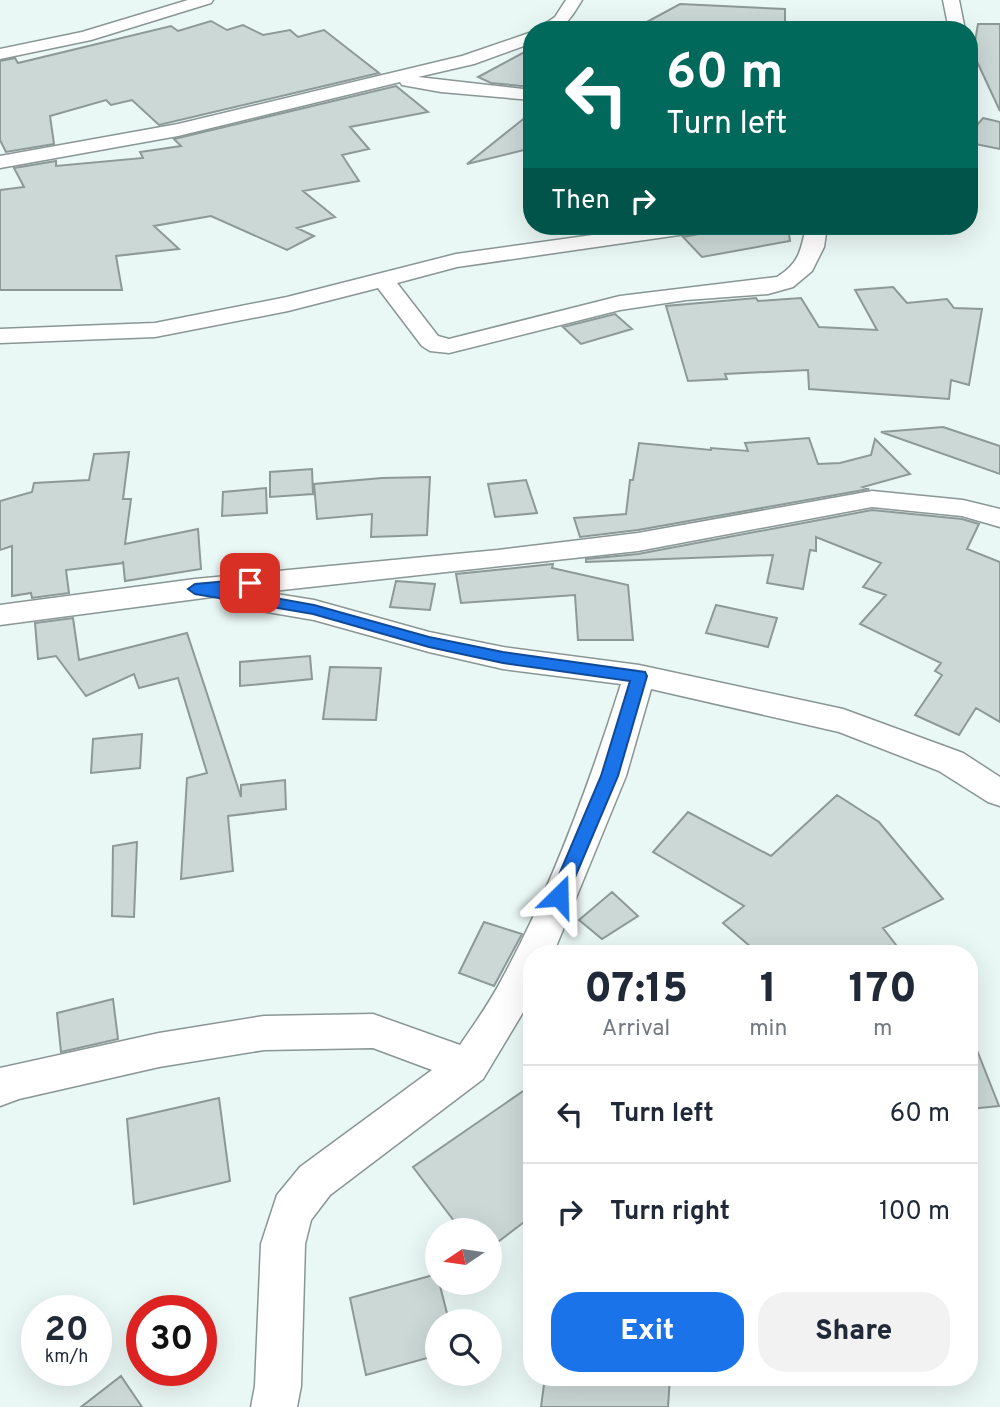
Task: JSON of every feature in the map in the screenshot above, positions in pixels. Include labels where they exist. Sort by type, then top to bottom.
[{"type":"street","points":[[0,54],[85,36],[205,0]]},
{"type":"street","points":[[559,21],[575,0]]},
{"type":"street","points":[[951,0],[955,21]]},
{"type":"street","points":[[0,162],[178,131],[468,60],[523,40]]},
{"type":"street","points":[[396,78],[441,87],[523,93]]},
{"type":"street","points":[[0,336],[155,330],[288,304],[456,261],[637,235]]},
{"type":"street","points":[[384,281],[430,341],[438,346],[449,346],[620,303],[686,293],[768,287],[785,282],[801,271],[813,247],[815,235]]},
{"type":"street","points":[[0,615],[195,589],[498,559],[638,542],[872,499],[953,507],[1000,518]]},
{"type":"street","points":[[195,589],[314,610],[429,642],[503,658],[639,676],[843,721],[950,762],[1000,793]]},
{"type":"street","points":[[538,945],[610,776],[639,676]]},
{"type":"street","points":[[274,1407],[278,1386],[283,1244],[292,1210],[315,1181],[469,1066],[523,976]]},
{"type":"street","points":[[0,1088],[12,1082],[159,1050],[264,1033],[373,1031],[469,1066]]},
{"type":"building","points":[[680,4],[785,9],[785,21],[649,21]]},
{"type":"building","points":[[211,21],[227,30],[243,25],[263,35],[290,30],[298,37],[324,30],[379,73],[159,125],[132,100],[111,105],[106,100],[50,116],[54,144],[6,152],[0,140],[0,61],[15,58],[18,63],[171,26],[178,31]]},
{"type":"building","points":[[978,24],[1000,24],[1000,111],[978,64]]},
{"type":"building","points":[[523,53],[523,86],[491,83],[478,77]]},
{"type":"building","points":[[396,86],[428,112],[350,127],[369,149],[342,155],[359,181],[303,191],[335,217],[297,228],[314,236],[287,250],[211,216],[154,226],[179,249],[116,256],[122,290],[0,290],[0,190],[24,187],[14,168],[56,161],[56,166],[143,158],[140,152],[181,146],[174,139]]},
{"type":"building","points":[[983,118],[1000,122],[1000,149],[978,145],[978,124]]},
{"type":"building","points":[[523,119],[523,150],[467,164]]},
{"type":"building","points":[[789,235],[790,241],[702,257],[683,237]]},
{"type":"building","points":[[893,287],[907,303],[947,299],[954,308],[982,309],[969,385],[951,380],[949,399],[809,389],[808,370],[725,374],[727,379],[688,381],[666,306],[756,298],[758,301],[801,298],[819,327],[877,330],[855,290]]},
{"type":"building","points":[[615,314],[632,329],[581,344],[563,327]]},
{"type":"building","points":[[943,427],[1000,446],[1000,474],[881,432]]},
{"type":"building","points":[[809,438],[818,464],[840,463],[871,455],[875,439],[910,474],[863,487],[869,489],[638,530],[580,537],[574,518],[626,514],[630,480],[633,480],[639,443],[748,451],[745,443]]},
{"type":"building","points":[[129,452],[123,499],[131,499],[125,544],[198,529],[201,569],[125,581],[123,561],[66,570],[69,593],[32,598],[31,593],[12,596],[12,546],[0,550],[0,501],[32,492],[34,483],[89,480],[94,454]]},
{"type":"building","points":[[312,469],[313,494],[270,497],[270,472]]},
{"type":"building","points":[[430,477],[427,535],[371,537],[372,514],[317,519],[314,484]]},
{"type":"building","points":[[526,480],[537,513],[495,517],[488,484]]},
{"type":"building","points":[[266,488],[267,513],[222,516],[223,492]]},
{"type":"building","points":[[872,510],[962,519],[979,524],[967,549],[1000,562],[1000,722],[976,708],[959,735],[915,715],[942,675],[935,671],[941,663],[860,624],[886,595],[863,587],[881,563],[816,537],[816,551],[810,550],[803,589],[767,583],[773,555],[586,562],[586,559],[638,554]]},
{"type":"building","points":[[553,564],[552,568],[628,585],[633,640],[578,640],[575,595],[461,603],[456,574]]},
{"type":"building","points":[[396,581],[435,584],[430,610],[390,607]]},
{"type":"building","points":[[716,605],[777,618],[768,647],[706,633]]},
{"type":"building","points":[[73,618],[79,660],[187,633],[241,797],[241,785],[285,780],[286,809],[228,816],[233,871],[181,879],[187,778],[207,773],[178,678],[139,688],[134,674],[86,696],[56,656],[38,659],[35,623]]},
{"type":"building","points":[[310,656],[312,679],[240,686],[240,662]]},
{"type":"building","points":[[330,667],[381,668],[376,720],[323,719]]},
{"type":"building","points":[[142,734],[140,768],[91,773],[93,739]]},
{"type":"building","points":[[837,795],[879,822],[943,899],[883,928],[896,945],[749,945],[723,923],[744,906],[653,852],[688,812],[771,856]]},
{"type":"building","points":[[137,842],[134,917],[112,916],[113,846]]},
{"type":"building","points":[[612,892],[638,916],[602,939],[579,920]]},
{"type":"building","points":[[484,922],[522,934],[494,986],[459,973]]},
{"type":"building","points":[[113,999],[118,1039],[61,1052],[57,1013]]},
{"type":"building","points":[[978,1053],[999,1106],[978,1108]]},
{"type":"building","points":[[523,1091],[523,1223],[502,1239],[502,1218],[452,1218],[413,1167]]},
{"type":"building","points":[[219,1098],[230,1181],[134,1204],[127,1119]]},
{"type":"building","points":[[425,1277],[425,1295],[442,1295],[446,1309],[425,1309],[425,1359],[366,1375],[350,1298]]},
{"type":"building","points":[[121,1376],[142,1407],[81,1407],[108,1386],[112,1386]]},
{"type":"building","points":[[544,1386],[669,1386],[668,1407],[541,1407]]},
{"type":"route","points":[[250,583],[195,589],[314,610],[429,642],[503,658],[639,676],[610,776],[559,896]]}]
